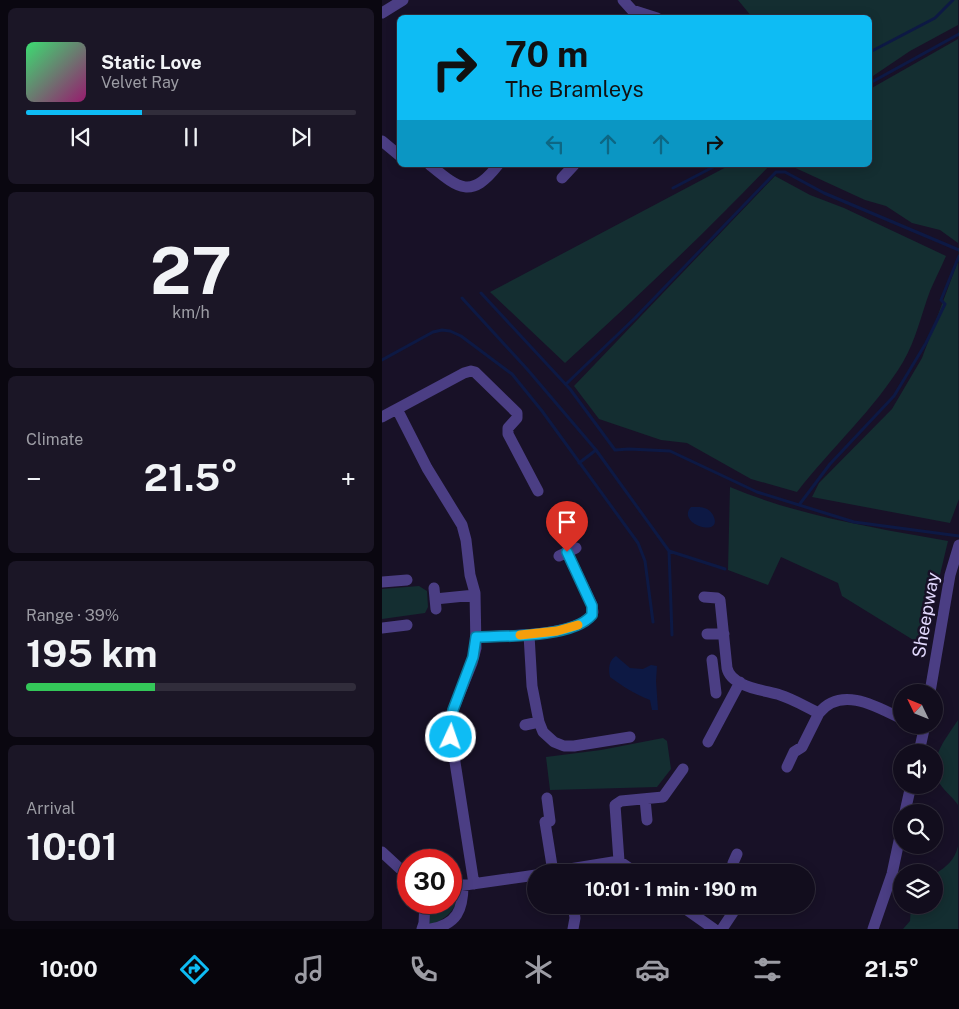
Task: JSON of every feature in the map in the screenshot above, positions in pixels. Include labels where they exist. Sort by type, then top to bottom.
[{"type":"street","points":[[382,13],[403,0]]},
{"type":"street","points":[[623,0],[632,10],[648,15]]},
{"type":"street","points":[[382,141],[397,154]]},
{"type":"street","points":[[433,167],[454,184],[463,187],[482,182],[496,167]]},
{"type":"street","points":[[562,178],[572,167]]},
{"type":"street","points":[[382,417],[468,372],[475,372],[514,410],[517,417],[508,428],[508,434],[538,491]]},
{"type":"street","points":[[397,409],[427,468],[462,525],[470,578],[475,595],[476,637],[473,657],[454,705],[451,727],[468,884],[457,915],[447,923],[425,929],[425,914]]},
{"type":"street","name":"Sheepway","points":[[931,684],[950,575],[958,545]]},
{"type":"street","points":[[476,637],[529,635],[572,628],[587,621],[592,615],[592,606],[567,552]]},
{"type":"street","points":[[382,582],[407,580]]},
{"type":"street","points":[[435,599],[475,595]]},
{"type":"street","points":[[704,597],[720,599],[727,671],[730,676],[759,690],[781,695],[819,713]]},
{"type":"street","points":[[382,628],[407,625]]},
{"type":"street","points":[[707,634],[724,634]]},
{"type":"street","points":[[529,635],[532,686],[539,722],[543,732],[554,742],[564,746],[630,737]]},
{"type":"street","points":[[712,660],[716,693]]},
{"type":"street","points":[[714,677],[727,671]]},
{"type":"street","points":[[708,742],[740,682]]},
{"type":"street","points":[[787,767],[790,750],[802,747],[819,713],[823,708],[832,703],[851,699],[872,704],[893,714]]},
{"type":"street","points":[[525,725],[539,722]]},
{"type":"street","points":[[619,861],[614,806],[621,801],[661,798],[683,769]]},
{"type":"street","points":[[546,798],[550,821],[545,822],[551,864]]},
{"type":"street","points":[[645,799],[647,820]]},
{"type":"street","points":[[382,852],[397,866]]},
{"type":"street","points":[[733,864],[737,854]]},
{"type":"street","points":[[873,929],[892,874],[896,854]]},
{"type":"street","points":[[603,864],[619,861],[623,864]]},
{"type":"street","points":[[462,885],[527,876]]},
{"type":"street","points":[[573,929],[574,914]]},
{"type":"street","points":[[693,914],[714,929]]},
{"type":"street","points":[[722,929],[732,914]]},
{"type":"green space","points":[[738,0],[958,0],[958,25],[910,51],[872,77],[872,15],[750,15]]},
{"type":"green space","points":[[958,39],[958,243],[940,230],[912,223],[886,206],[865,200],[793,167],[872,167],[872,88]]},
{"type":"green space","points":[[726,167],[768,167],[669,266],[565,363],[490,292]]},
{"type":"green space","points":[[775,176],[810,195],[844,208],[946,256],[930,291],[908,354],[892,380],[866,413],[797,492],[751,479],[687,443],[661,440],[599,419],[574,386]]},
{"type":"green space","points":[[958,261],[959,499],[950,523],[812,497],[819,483],[892,409],[922,358]]},
{"type":"green space","points":[[730,487],[783,506],[838,520],[948,541],[923,646],[842,596],[838,583],[781,557],[768,585],[728,570]]},
{"type":"green space","points":[[419,586],[427,591],[428,607],[425,613],[382,619],[382,589]]},
{"type":"green space","points":[[958,720],[958,805],[943,788],[943,742]]},
{"type":"green space","points":[[663,738],[667,741],[671,769],[657,787],[550,790],[546,757],[601,750]]},
{"type":"green space","points":[[958,846],[958,929],[903,929],[910,921],[910,914],[943,914],[943,869],[955,855]]},
{"type":"green space","points":[[430,914],[448,914],[440,920],[429,925]]},
{"type":"water","points":[[691,507],[709,510],[715,522],[712,526],[700,526],[689,519],[688,513]]},
{"type":"water","points":[[616,656],[630,668],[643,669],[651,665],[657,666],[658,710],[652,710],[650,700],[629,690],[610,677],[610,665]]},
{"type":"waterway","points":[[872,51],[935,18],[953,0]]},
{"type":"waterway","points":[[872,82],[959,34]]},
{"type":"waterway","points":[[673,188],[713,167]]},
{"type":"waterway","points":[[566,384],[635,318],[776,172],[785,172],[824,193],[959,250]]},
{"type":"waterway","points":[[799,505],[830,464],[894,396],[926,343],[945,304],[941,300],[959,256]]},
{"type":"waterway","points":[[481,293],[570,389],[615,450],[670,451],[757,492],[854,522],[959,536]]},
{"type":"waterway","points":[[462,298],[527,369],[596,450],[669,551],[672,635]]},
{"type":"waterway","points":[[382,360],[433,332],[442,330],[461,336],[512,374],[542,411],[638,543],[645,561],[653,622]]},
{"type":"waterway","points":[[579,463],[596,450]]},
{"type":"waterway","points":[[669,551],[725,569]]},
{"type":"slow traffic","points":[[520,635],[557,631],[578,625]]},
{"type":"route","points":[[451,737],[453,710],[476,648],[476,637],[529,635],[557,631],[572,628],[587,621],[592,615],[594,611],[567,552]]}]
